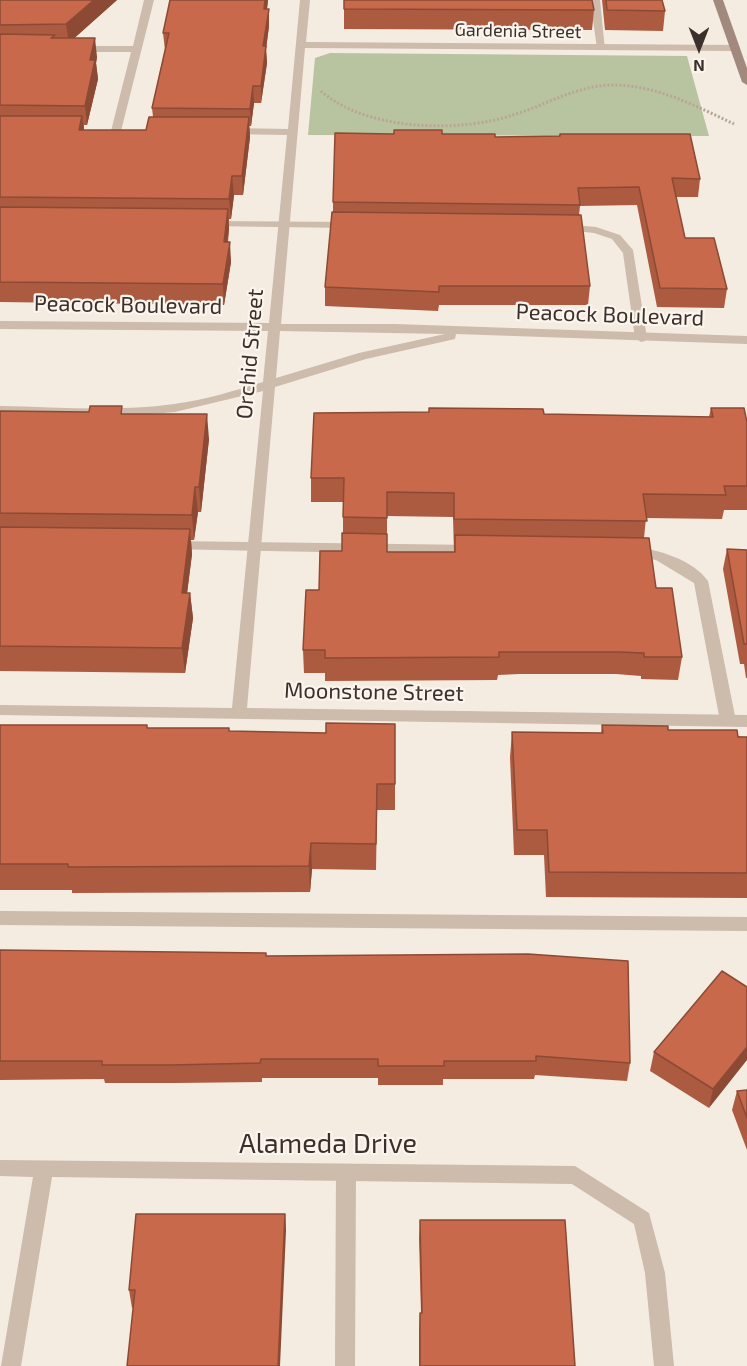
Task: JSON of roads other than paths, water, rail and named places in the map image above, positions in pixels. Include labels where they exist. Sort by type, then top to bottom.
[{"type":"main road","points":[[718,0],[747,82]]},
{"type":"street","points":[[116,131],[149,0]]},
{"type":"street","name":"Orchid Street","points":[[239,713],[305,0]]},
{"type":"street","points":[[595,0],[602,48]]},
{"type":"street","name":"Gardenia Street","points":[[300,45],[735,48]]},
{"type":"street","points":[[68,49],[136,49]]},
{"type":"street","points":[[105,131],[128,131]]},
{"type":"street","points":[[222,131],[292,132]]},
{"type":"street","points":[[201,224],[367,225]]},
{"type":"street","points":[[554,227],[596,230],[616,237],[629,252],[641,338]]},
{"type":"street","name":"Peacock Boulevard","points":[[0,325],[395,328],[747,340]]},
{"type":"street","name":"Peacock Boulevard","points":[[0,410],[140,411],[215,400],[363,356],[472,332]]},
{"type":"street","points":[[162,546],[489,550]]},
{"type":"street","points":[[620,552],[643,552],[679,564],[701,581],[728,721]]},
{"type":"street","name":"Moonstone Street","points":[[0,710],[747,721]]},
{"type":"street","points":[[0,918],[747,924]]},
{"type":"street","name":"Alameda Drive","points":[[0,1167],[346,1173],[424,1171],[575,1175],[642,1219],[655,1273],[664,1366]]},
{"type":"street","points":[[11,1366],[44,1167]]},
{"type":"street","points":[[345,1366],[346,1173]]}]
